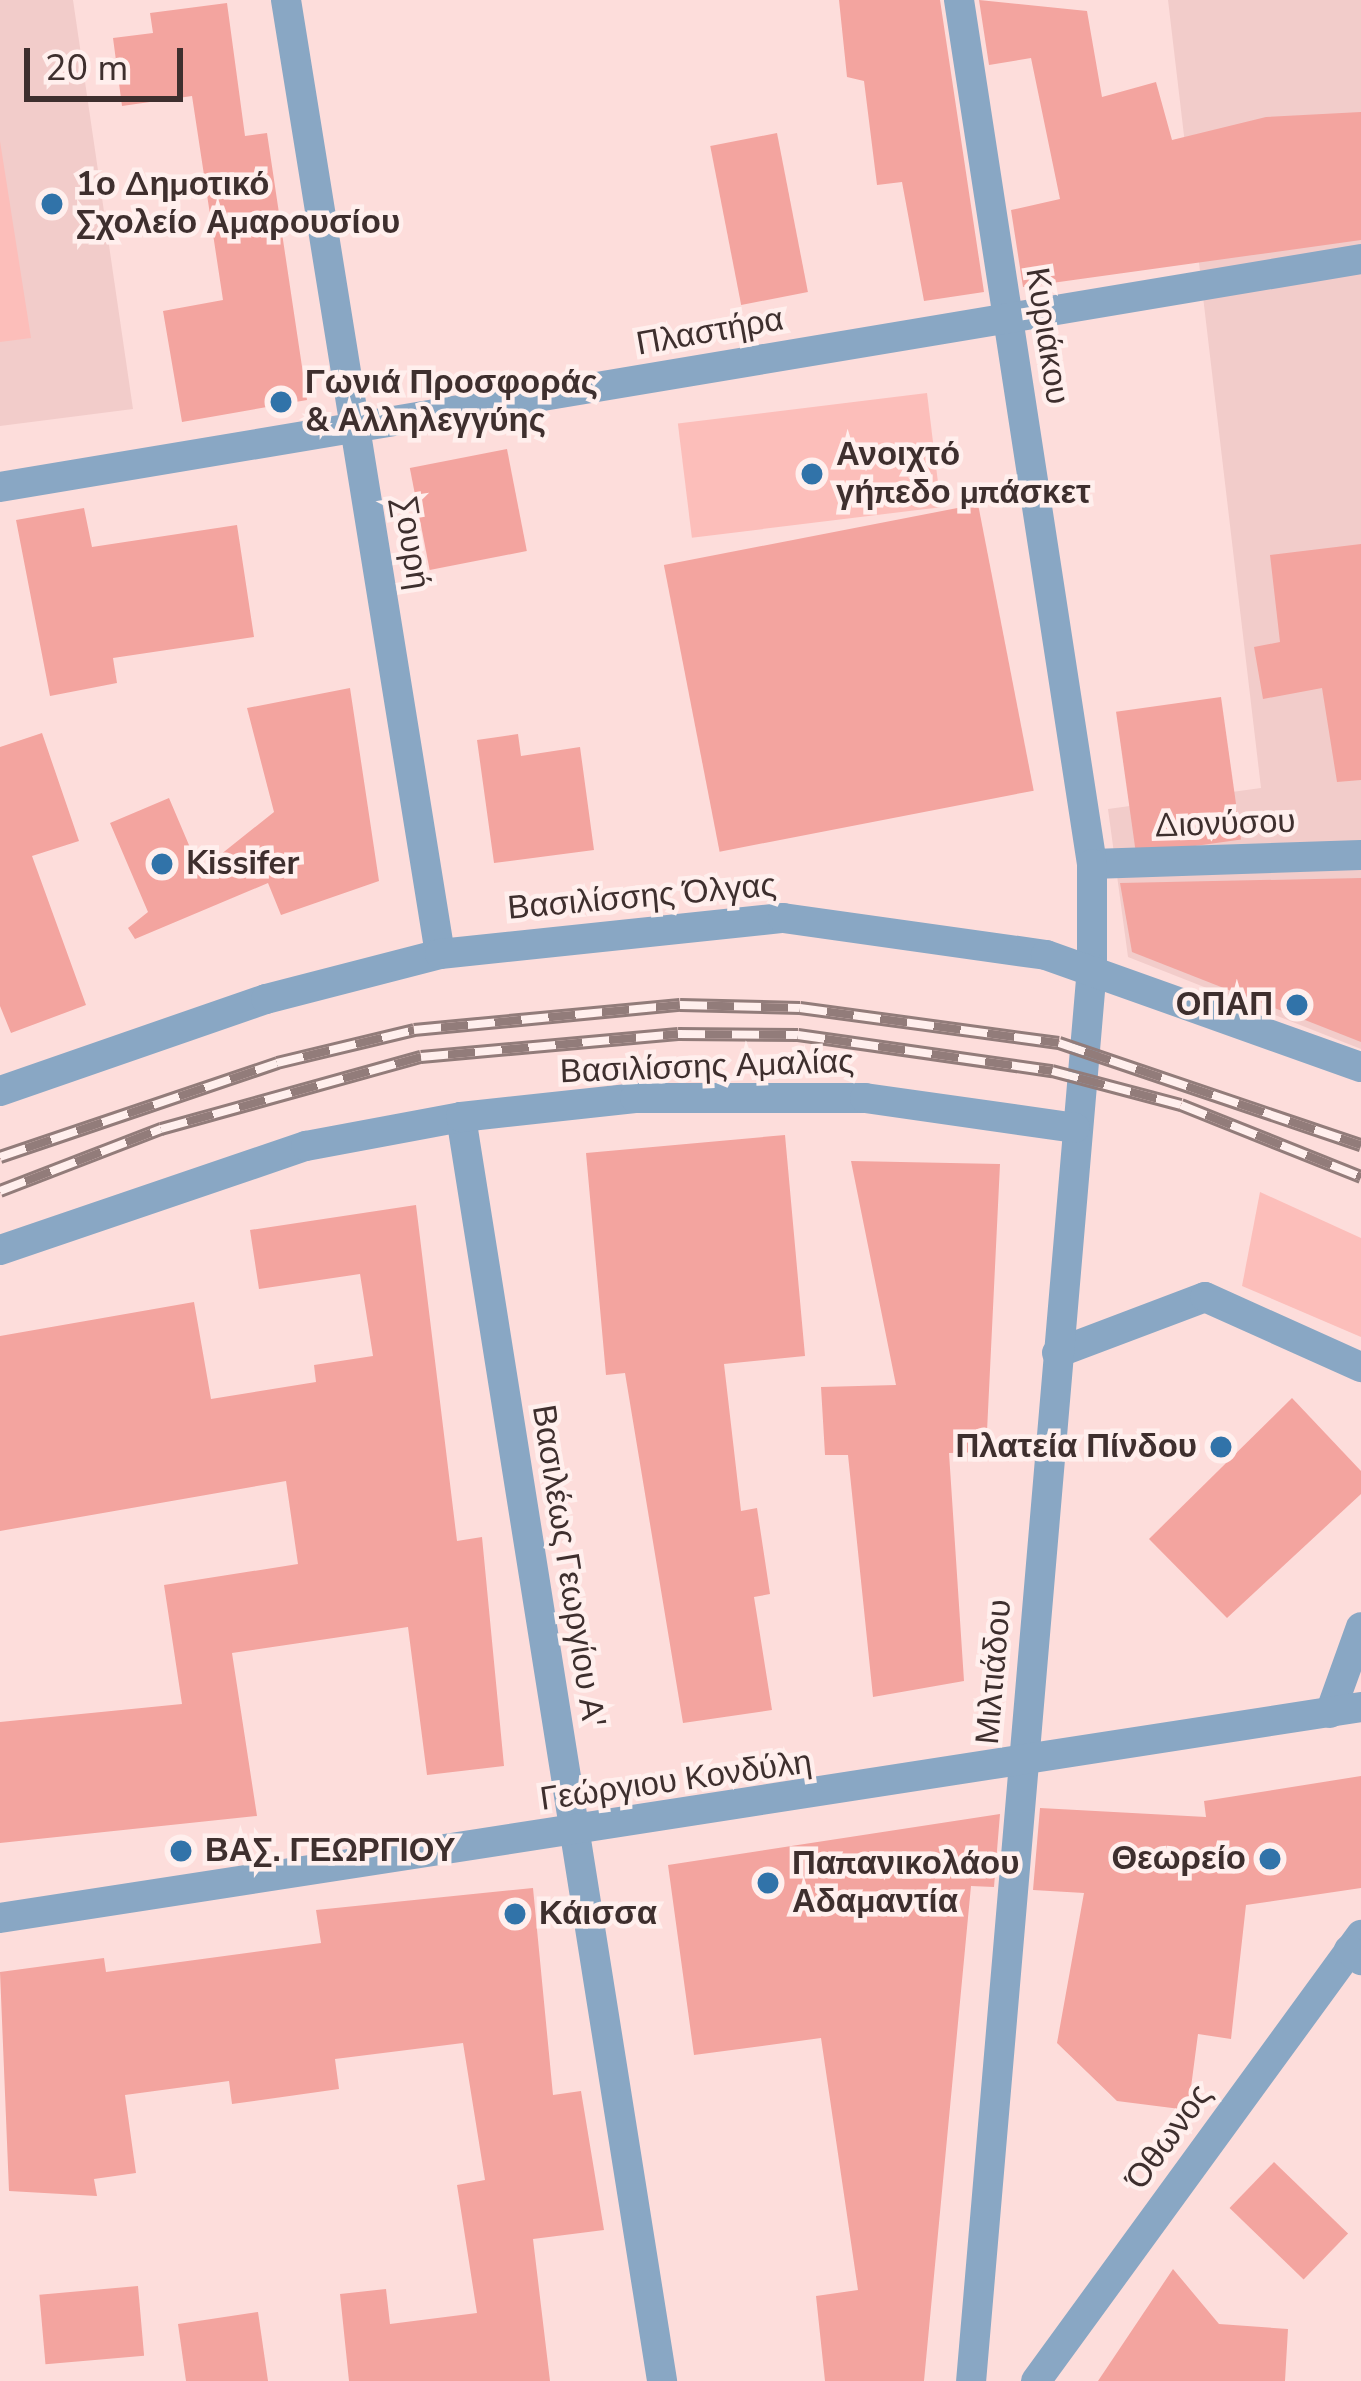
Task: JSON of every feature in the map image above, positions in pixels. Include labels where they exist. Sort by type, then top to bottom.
[{"type":"street","name":"Σουρή","points":[[286,0],[440,954]]},
{"type":"street","name":"Κυριάκου","points":[[959,0],[1092,864],[1092,968]]},
{"type":"street","name":"Πλαστήρα","points":[[0,487],[358,434],[1007,314],[1361,259]]},
{"type":"street","name":"Διονύσου","points":[[1092,864],[1361,855]]},
{"type":"street","name":"Βασιλίσσης Όλγας","points":[[0,1091],[244,1006],[440,954],[782,918],[1092,968],[1361,1067]]},
{"type":"street","name":"Μιλτιάδου","points":[[971,2381],[1092,968]]},
{"type":"street","name":"Βασιλίσσης Αμαλίας","points":[[0,1250],[306,1146],[461,1117],[635,1098],[865,1097],[1075,1128]]},
{"type":"street","name":"Βασιλέως Γεωργίου Α'","points":[[461,1117],[662,2381]]},
{"type":"street","points":[[1057,1353],[1205,1297],[1361,1367]]},
{"type":"street","points":[[1330,1713],[1361,1627]]},
{"type":"street","name":"Γεώργιου Κονδύλη","points":[[0,1918],[1022,1767],[1361,1707]]},
{"type":"street","name":"Όθωνος","points":[[1036,2381],[1357,1948]]},
{"type":"shaded area","name":"1ο Δημοτικό Σχολείο Αμαρουσίου","points":[[0,0],[73,0],[133,409],[0,426]]},
{"type":"shaded area","points":[[1168,0],[1361,0],[1361,1049],[1128,957],[1108,809],[1261,788]]},
{"type":"shaded area","points":[[0,141],[31,338],[0,342]]},
{"type":"shaded area","name":"Ανοιχτό γήπεδο μπάσκετ","points":[[927,393],[941,507],[692,538],[678,424]]},
{"type":"shaded area","points":[[1260,1192],[1361,1238],[1361,1337],[1242,1286]]},
{"type":"building","points":[[839,0],[940,0],[984,292],[924,301],[902,182],[877,185],[864,81],[847,77]]},
{"type":"building","points":[[979,0],[1087,11],[1102,97],[1156,82],[1172,140],[1266,117],[1361,112],[1361,240],[1023,287],[1011,210],[1060,199],[1031,58],[989,65]]},
{"type":"building","points":[[227,3],[245,136],[267,133],[307,400],[182,422],[163,311],[223,300],[192,96],[122,106],[113,38],[153,33],[150,13]]},
{"type":"building","points":[[777,133],[808,292],[741,305],[710,146]]},
{"type":"building","points":[[507,449],[527,551],[430,570],[410,468]]},
{"type":"building","points":[[978,504],[1034,791],[720,852],[664,565]]},
{"type":"building","points":[[84,508],[92,547],[237,525],[254,637],[113,658],[117,683],[50,696],[16,520]]},
{"type":"building","points":[[1361,544],[1361,780],[1337,782],[1322,688],[1263,699],[1254,647],[1280,642],[1270,555]]},
{"type":"building","points":[[350,688],[379,881],[281,915],[268,883],[135,939],[128,928],[148,912],[110,823],[169,798],[200,871],[274,812],[247,708]]},
{"type":"building","points":[[1221,697],[1241,840],[1136,854],[1116,712]]},
{"type":"building","points":[[42,733],[79,841],[32,856],[86,1005],[11,1033],[0,1006],[0,747]]},
{"type":"building","points":[[518,734],[521,756],[580,747],[594,850],[494,863],[477,740]]},
{"type":"building","points":[[1361,878],[1361,1042],[1132,952],[1120,883]]},
{"type":"building","points":[[785,1135],[805,1356],[724,1364],[741,1511],[757,1508],[770,1594],[754,1597],[772,1710],[683,1723],[625,1373],[606,1375],[586,1153]]},
{"type":"building","points":[[851,1161],[1000,1164],[986,1452],[949,1453],[964,1681],[873,1697],[848,1455],[825,1455],[821,1387],[896,1385]]},
{"type":"building","points":[[416,1205],[457,1541],[482,1537],[504,1766],[427,1775],[408,1627],[232,1653],[257,1816],[0,1843],[0,1722],[182,1704],[164,1585],[298,1564],[286,1481],[0,1531],[0,1336],[194,1302],[211,1399],[316,1382],[314,1365],[373,1356],[360,1274],[259,1289],[250,1230]]},
{"type":"building","points":[[1292,1398],[1361,1471],[1361,1494],[1227,1618],[1149,1539]]},
{"type":"building","points":[[1361,1776],[1361,1888],[1246,1905],[1231,2039],[1198,2034],[1188,2110],[1117,2101],[1057,2043],[1084,1893],[1033,1890],[1040,1808],[1206,1817],[1204,1801]]},
{"type":"building","points":[[1000,1814],[994,1887],[971,1886],[924,2381],[825,2381],[816,2296],[858,2290],[821,2038],[694,2055],[668,1865]]},
{"type":"building","points":[[533,1888],[553,2095],[581,2091],[604,2230],[533,2239],[550,2381],[349,2381],[340,2294],[386,2289],[390,2324],[477,2313],[457,2185],[485,2180],[463,2043],[335,2059],[339,2089],[232,2104],[229,2081],[125,2095],[136,2173],[94,2179],[97,2196],[9,2191],[0,1972],[104,1958],[106,1972],[321,1943],[316,1910]]},
{"type":"building","points":[[1274,2162],[1348,2234],[1304,2280],[1230,2208]]},
{"type":"building","points":[[1173,2269],[1219,2324],[1288,2329],[1285,2381],[1098,2381]]},
{"type":"building","points":[[138,2286],[144,2356],[45,2364],[39,2295]]},
{"type":"building","points":[[258,2312],[268,2381],[186,2381],[178,2324]]},
{"type":"railway","points":[[0,1157],[277,1063],[414,1030],[680,1005],[800,1008],[1059,1043],[1361,1145]]},
{"type":"railway","points":[[0,1191],[161,1129],[421,1057],[678,1034],[798,1035],[1052,1071],[1181,1105],[1361,1177]]},
{"type":"place","name":"1ο Δημοτικό Σχολείο Αμαρουσίου","points":[[52,204]]},
{"type":"place","name":"Γωνιά Προσφοράς & Αλληλεγγύης","points":[[281,402]]},
{"type":"place","name":"Ανοιχτό γήπεδο μπάσκετ","points":[[812,474]]},
{"type":"place","name":"Kissifer","points":[[162,864]]},
{"type":"place","name":"ΟΠΑΠ","points":[[1297,1005]]},
{"type":"place","name":"Πλατεία Πίνδου","points":[[1221,1447]]},
{"type":"place","name":"ΒΑΣ. ΓΕΩΡΓΙΟΥ","points":[[181,1851]]},
{"type":"place","name":"Θεωρείο","points":[[1270,1859]]},
{"type":"place","name":"Παπανικολάου Αδαμαντία","points":[[768,1883]]},
{"type":"place","name":"Κάισσα","points":[[515,1914]]}]
